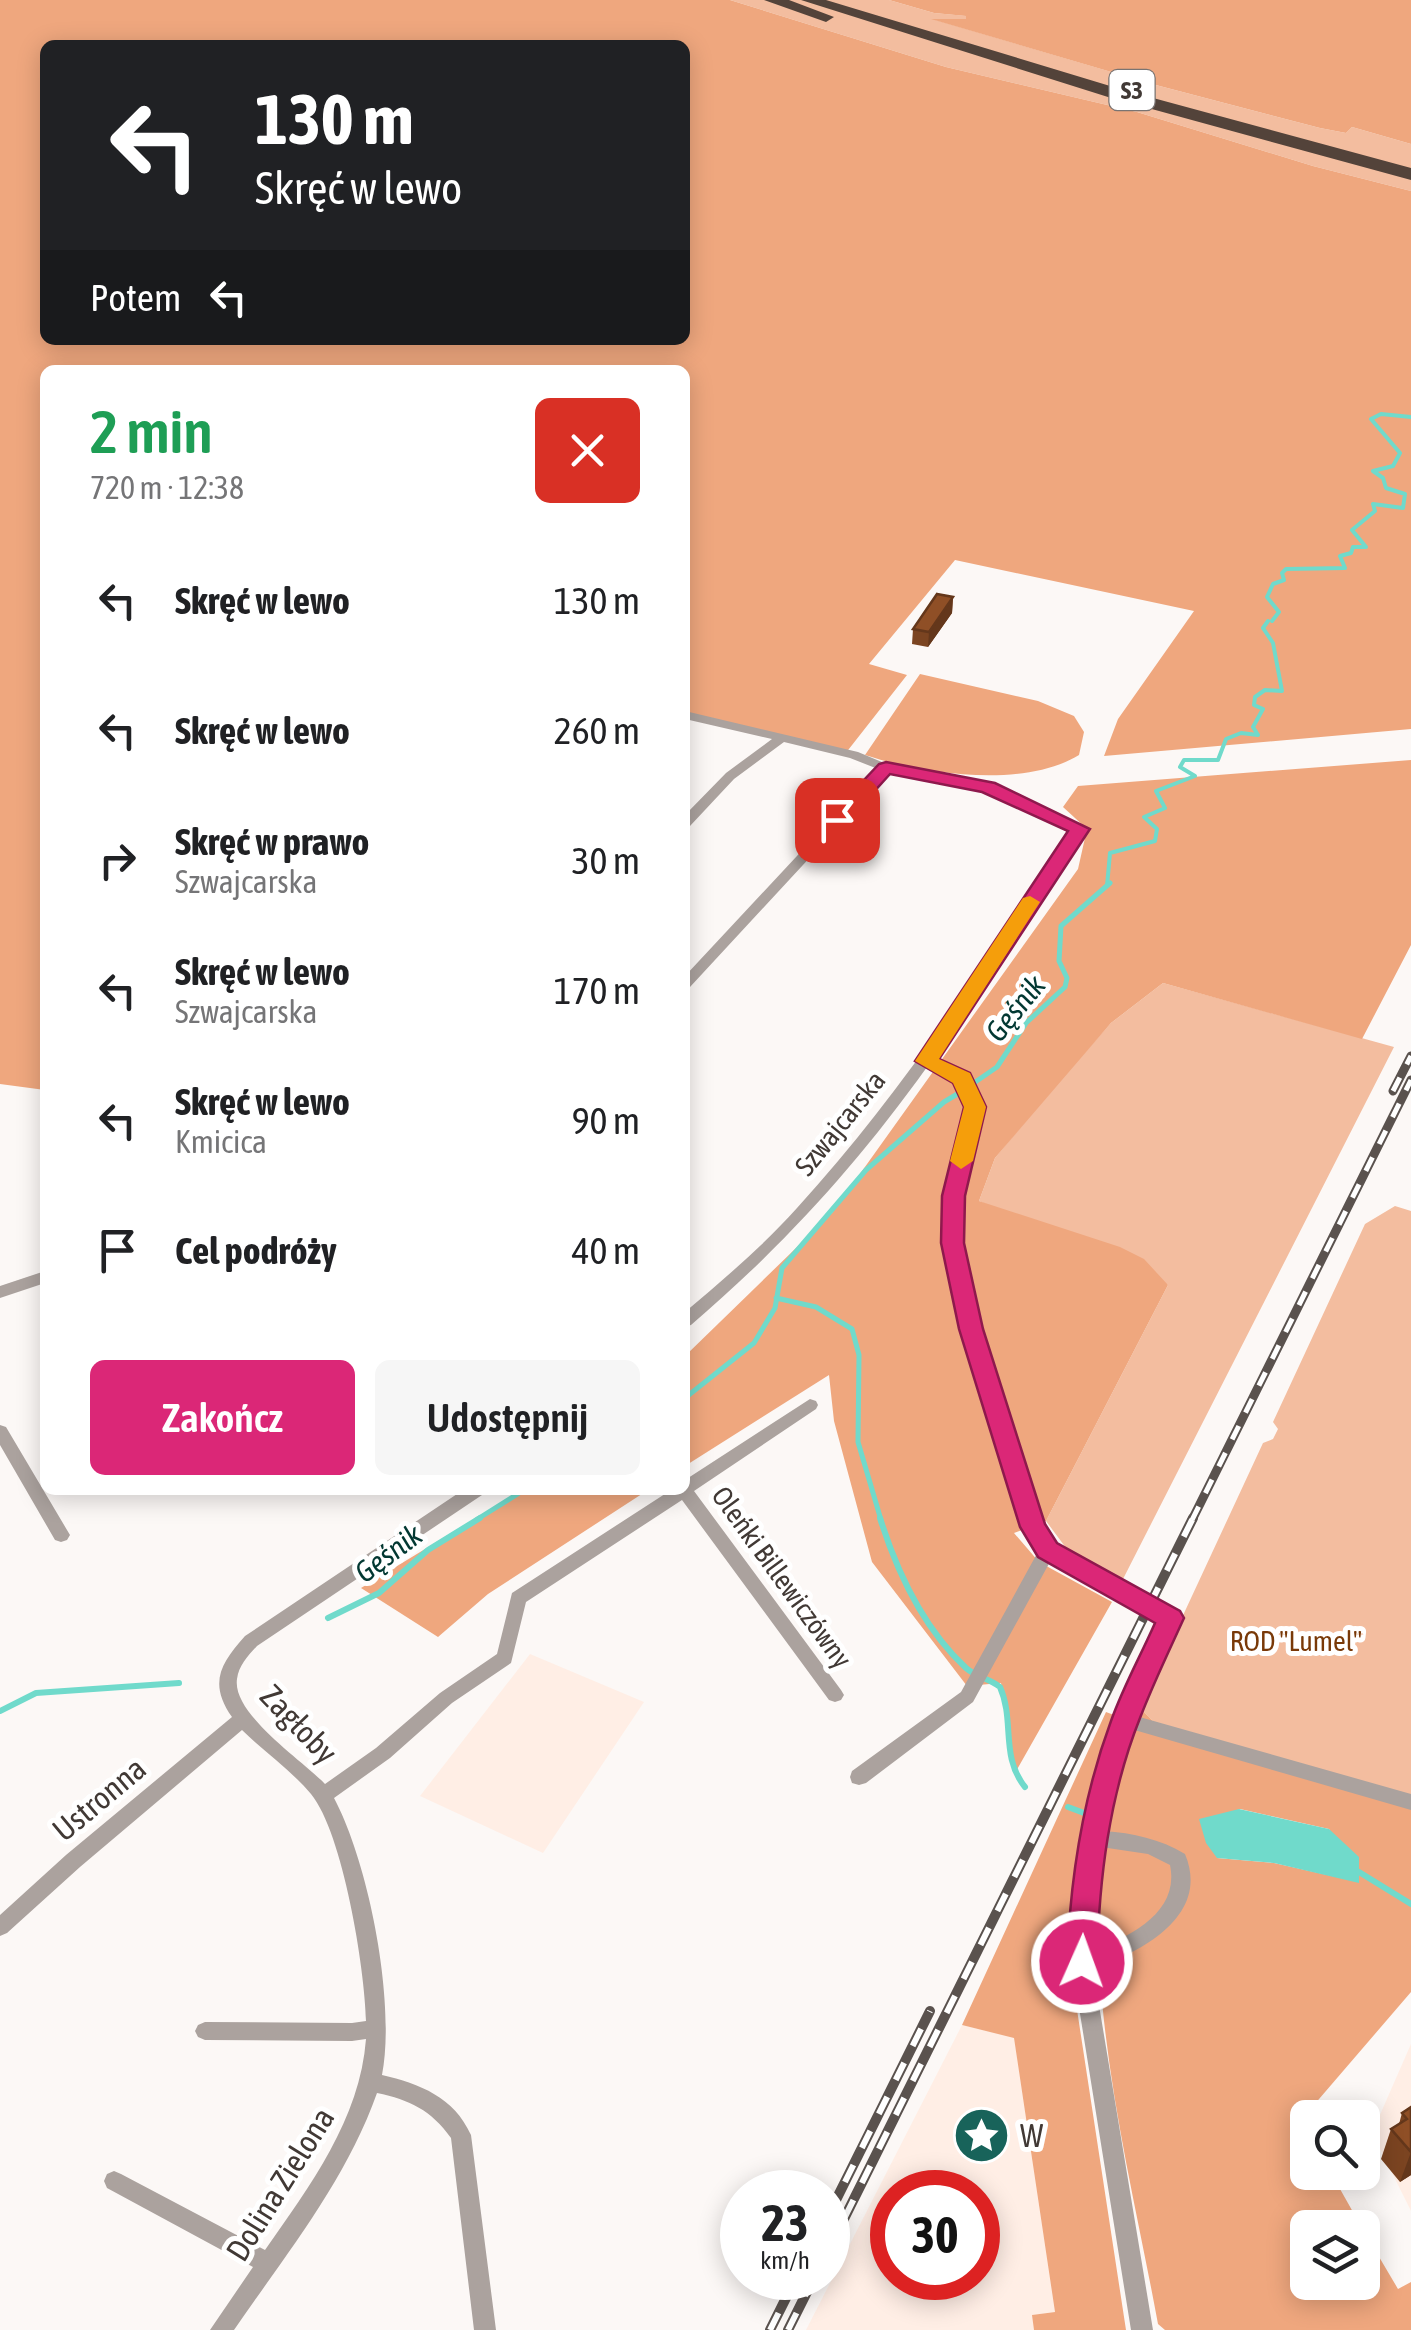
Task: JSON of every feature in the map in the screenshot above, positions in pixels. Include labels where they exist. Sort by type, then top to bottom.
[{"type":"highway","points":[[772,0],[954,56],[1114,94]]},
{"type":"highway","name":"S3","points":[[809,0],[1114,94],[1411,174]]},
{"type":"highway","name":"S3","points":[[835,0],[1184,105],[1411,166]]},
{"type":"street","name":"Szwajcarska","points":[[690,716],[783,737],[886,768],[988,787],[1080,829],[926,1061],[776,1242],[740,1278],[690,1317]]},
{"type":"street","points":[[690,818],[730,776],[783,737]]},
{"type":"street","points":[[690,979],[886,768]]},
{"type":"street","points":[[926,1061],[962,1078],[975,1107],[954,1196],[953,1243],[971,1329],[1032,1527],[1048,1550],[1171,1618],[1125,1720],[1099,1805],[1084,1893],[1082,1964],[1142,2330]]},
{"type":"street","points":[[0,1292],[40,1279]]},
{"type":"street","name":"Oleńki Billewiczówny","points":[[690,1486],[810,1405]]},
{"type":"street","points":[[0,1431],[61,1535]]},
{"type":"street","name":"Zagłoby","points":[[354,1886],[322,1795],[296,1765],[241,1720],[226,1681],[230,1662],[251,1640],[468,1495]]},
{"type":"street","name":"Oleńki Billewiczówny","points":[[322,1795],[382,1753],[446,1698],[505,1658],[518,1598],[676,1495]]},
{"type":"street","name":"Oleńki Billewiczówny","points":[[688,1495],[835,1696]]},
{"type":"street","points":[[860,1777],[952,1710],[979,1678],[1048,1550]]},
{"type":"street","name":"Ustronna","points":[[0,1928],[73,1861],[241,1720]]},
{"type":"street","points":[[1125,1720],[1411,1802]]},
{"type":"street","points":[[1082,1964],[1150,1930],[1180,1899],[1182,1882],[1178,1860],[1164,1850],[1146,1843],[1094,1838]]},
{"type":"street","name":"Dolina Zielona","points":[[222,2330],[350,2136],[371,2082],[377,2028],[354,1886]]},
{"type":"street","points":[[205,2031],[352,2032],[377,2028]]},
{"type":"street","points":[[371,2082],[428,2097],[445,2110],[461,2135],[468,2166],[485,2330]]},
{"type":"street","points":[[114,2181],[267,2263]]},
{"type":"shaded area","points":[[0,0],[730,0],[946,67],[1137,112],[1313,166],[1411,191],[1411,729],[1104,756],[1118,719],[1194,611],[955,560],[869,664],[907,675],[845,754],[690,714],[690,365],[40,365],[40,1089],[0,1084]]},
{"type":"shaded area","points":[[889,0],[1411,0],[1411,144],[1352,127],[1346,133],[1320,128],[1152,84],[931,19],[966,16],[934,13]]},
{"type":"shaded area","points":[[920,674],[1038,701],[1074,716],[1084,732],[1079,755],[1031,772],[973,775],[915,768],[865,755]]},
{"type":"shaded area","points":[[1411,760],[1411,945],[1362,1039],[1163,983],[1111,1023],[995,1158],[979,1201],[1120,1247],[1144,1259],[1168,1285],[1046,1521],[1014,1533],[1039,1562],[1112,1602],[1015,1773],[1001,1683],[967,1686],[872,1562],[834,1421],[829,1375],[690,1463],[690,1351],[832,1213],[1078,869],[1087,829],[1063,807],[1078,786]]},
{"type":"shaded area","points":[[514,1495],[640,1495],[488,1594],[438,1637],[361,1588]]},
{"type":"shaded area","points":[[530,1654],[644,1702],[543,1853],[420,1796]]},
{"type":"shaded area","points":[[1140,1708],[1155,1723],[1411,1796],[1411,1992],[1318,2100],[1290,2100],[1290,2190],[1341,2190],[1352,2210],[1290,2210],[1290,2300],[1380,2300],[1380,2258],[1398,2289],[1411,2282],[1411,2330],[1165,2330],[1158,2324],[1114,2094],[1103,2013],[1098,1933],[1101,1855],[1114,1779]],"holes":[[[1240,1809],[1329,1829],[1359,1882],[1274,1863],[1217,1858],[1219,1817]]]},
{"type":"shaded area","points":[[1106,1712],[1122,1718],[1076,1926],[1072,1977],[1126,2330],[1034,2330],[1032,2315],[1055,2312],[1014,2038],[962,2025]]},
{"type":"shaded area","points":[[962,2025],[1014,2037],[1055,2312],[1033,2315],[1034,2330],[806,2330],[821,2300],[850,2300],[850,2244],[870,2205],[870,2300],[1000,2300],[1000,2170],[888,2170]]},
{"type":"shaded area","points":[[1411,2044],[1411,2211],[1380,2149],[1380,2115]]},
{"type":"green space","points":[[730,0],[889,0],[934,13],[967,16],[936,20],[1152,84],[1320,128],[1346,133],[1352,127],[1411,144],[1411,191],[1313,166],[1137,112],[946,67]]},
{"type":"green space","points":[[1163,983],[1394,1047],[1122,1581],[1069,1552],[1046,1521],[1168,1285],[979,1201],[995,1158],[1053,1088],[1111,1023]]},
{"type":"green space","name":"ROD \"Lumel\"","points":[[1395,1206],[1411,1211],[1411,1796],[1155,1723],[1140,1708],[1263,1443],[1273,1439],[1278,1429],[1273,1422],[1365,1224]]},
{"type":"water","points":[[1239,1809],[1329,1829],[1359,1857],[1359,1883],[1274,1863],[1217,1858],[1206,1843],[1199,1819]]},
{"type":"building","points":[[937,594],[953,597],[929,632],[913,629]]},
{"type":"building","points":[[1411,2107],[1411,2152],[1391,2129],[1407,2119],[1402,2113]]},
{"type":"waterway","name":"Gęśnik","points":[[1272,621],[1279,612],[1267,597],[1273,584],[1284,580],[1282,573],[1286,569],[1345,568],[1340,556],[1351,553],[1353,547],[1366,547],[1352,530],[1375,511],[1373,504],[1403,508],[1405,494],[1386,488],[1383,478],[1373,471],[1393,466],[1400,453],[1371,419],[1381,414],[1411,417]]},
{"type":"waterway","name":"Gęśnik","points":[[1107,886],[1110,853],[1155,841],[1157,829],[1144,817],[1165,808],[1156,791],[1195,776],[1180,767],[1184,760],[1218,760],[1226,739],[1241,733],[1258,735],[1253,727],[1263,709],[1254,705],[1255,697],[1265,690],[1282,691],[1273,643],[1263,628],[1268,621]]},
{"type":"waterway","name":"Gęśnik","points":[[968,1087],[997,1067],[1026,1023],[1065,987],[1067,978],[1059,961],[1061,926],[1107,886]]},
{"type":"waterway","name":"Gęśnik","points":[[777,1298],[782,1268],[866,1170],[944,1102],[964,1090]]},
{"type":"waterway","name":"Gęśnik","points":[[690,1394],[754,1343],[777,1298]]},
{"type":"waterway","points":[[777,1298],[816,1307],[852,1329],[859,1355],[858,1442],[881,1520]]},
{"type":"waterway","name":"Gęśnik","points":[[476,1520],[516,1495]]},
{"type":"waterway","name":"Gęśnik","points":[[328,1618],[379,1593],[428,1550],[480,1518]]},
{"type":"waterway","points":[[880,1518],[903,1579],[924,1617],[966,1668],[1000,1687],[1010,1751],[1025,1787]]},
{"type":"waterway","name":"Gęśnik","points":[[0,1711],[36,1693],[179,1683]]},
{"type":"waterway","points":[[1068,1807],[1084,1813]]},
{"type":"waterway","points":[[1359,1872],[1411,1904]]},
{"type":"railway","points":[[1393,1091],[1411,1056]]},
{"type":"railway","points":[[1192,1520],[1411,1080]]},
{"type":"railway","points":[[850,2207],[1193,1518]]},
{"type":"railway","points":[[850,2172],[930,2011]]},
{"type":"railway","points":[[770,2330],[785,2300]]},
{"type":"railway","points":[[788,2330],[803,2300]]},
{"type":"slow traffic","points":[[961,1161],[975,1107],[962,1078],[926,1061],[1030,902]]},
{"type":"place","name":"W","points":[[981,2135]]},
{"type":"route","points":[[837,820],[886,768],[988,787],[1080,829],[926,1061],[962,1078],[975,1107],[954,1196],[953,1243],[971,1329],[1032,1527],[1048,1550],[1171,1618],[1125,1720],[1099,1805],[1084,1893],[1082,1962]]}]
